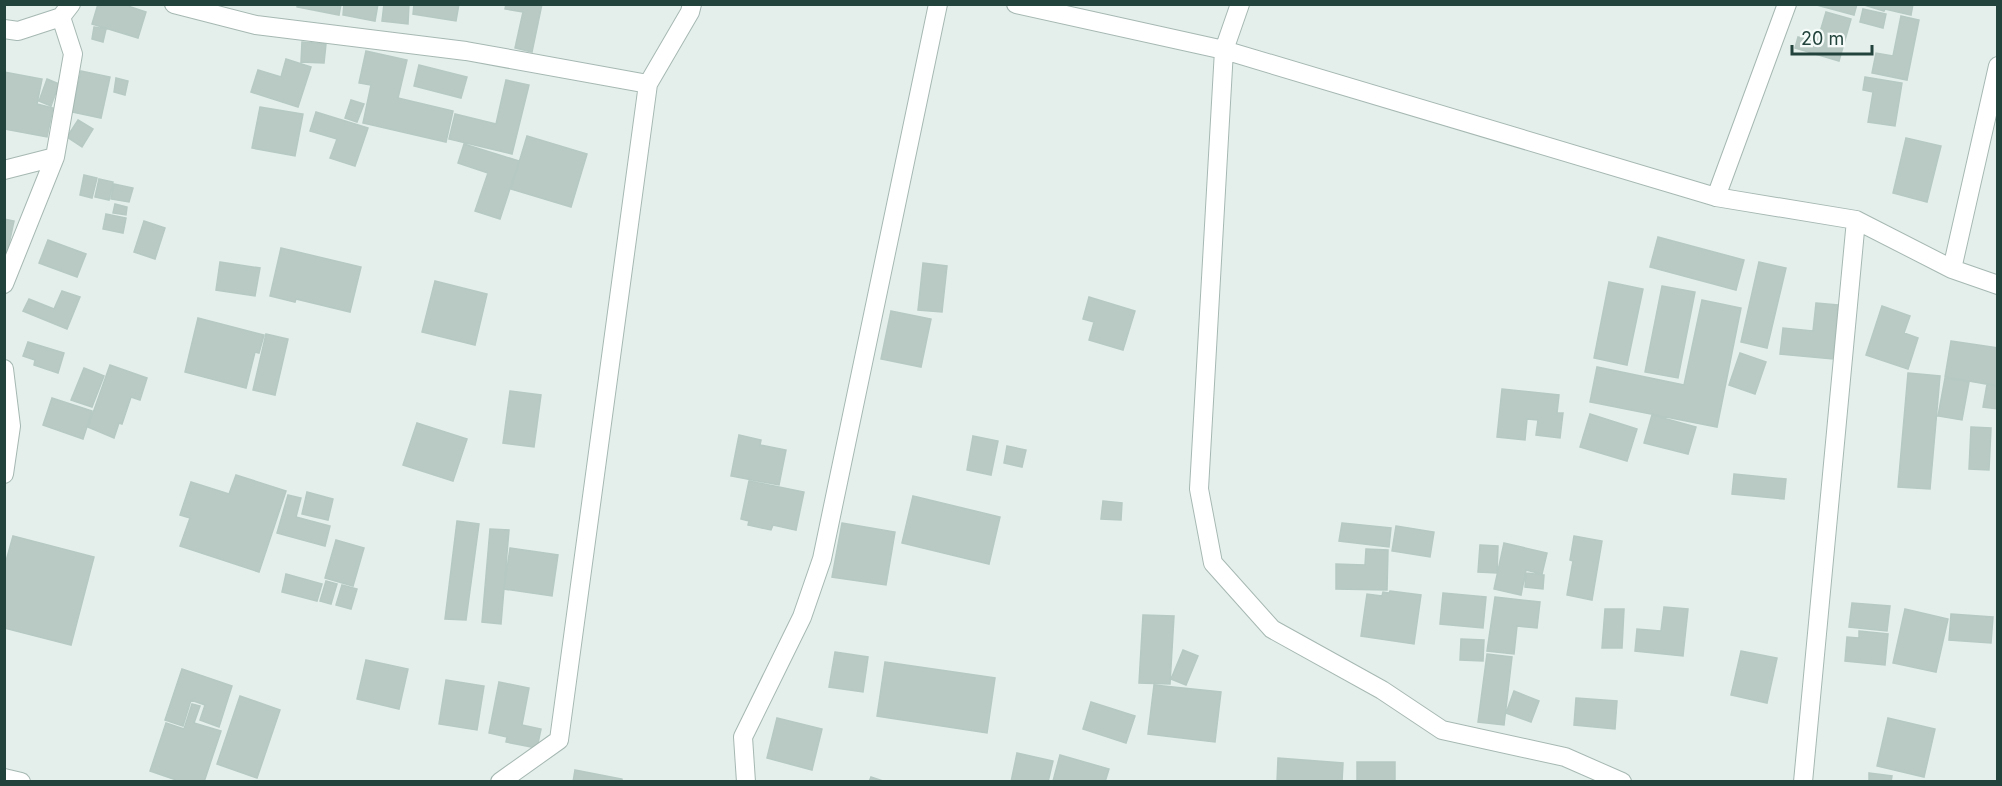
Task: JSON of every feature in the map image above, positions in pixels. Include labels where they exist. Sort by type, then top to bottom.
[{"type":"street","points":[[174,4],[212,9],[256,25],[466,51],[648,84]]},
{"type":"street","points":[[500,782],[559,740],[648,84],[690,12],[692,4]]},
{"type":"street","points":[[746,782],[743,737],[802,617],[822,559],[938,4]]},
{"type":"street","points":[[1016,4],[1224,50],[1716,197],[1856,220],[1952,269],[1998,285]]},
{"type":"street","points":[[1240,4],[1224,50],[1199,489],[1213,563],[1272,629],[1382,690],[1443,730],[1565,757],[1622,782]]},
{"type":"street","points":[[1716,197],[1787,4]]},
{"type":"street","points":[[4,29],[18,31],[66,11],[73,54],[55,157],[4,284]]},
{"type":"street","points":[[1952,269],[1998,66]]},
{"type":"street","points":[[4,170],[55,157]]},
{"type":"street","points":[[1803,782],[1856,220]]},
{"type":"street","points":[[4,369],[12,426],[4,474]]},
{"type":"street","points":[[4,778],[21,782]]},
{"type":"building","points":[[98,4],[122,4],[146,12],[138,38],[92,24]]},
{"type":"building","points":[[297,4],[341,4],[339,15],[297,7]]},
{"type":"building","points":[[344,4],[378,4],[375,21],[343,15]]},
{"type":"building","points":[[384,4],[409,4],[408,24],[382,21]]},
{"type":"building","points":[[414,4],[459,4],[456,21],[413,14]]},
{"type":"building","points":[[506,4],[542,4],[532,52],[515,48],[523,12],[505,9]]},
{"type":"building","points":[[1813,4],[1857,4],[1854,15]]},
{"type":"building","points":[[1861,4],[1913,4],[1911,15],[1885,9],[1884,11]]},
{"type":"building","points":[[1863,9],[1886,14],[1883,28],[1860,22]]},
{"type":"building","points":[[1826,12],[1851,19],[1839,61],[1795,48],[1798,37],[1817,42]]},
{"type":"building","points":[[1901,16],[1919,20],[1907,80],[1872,73],[1876,53],[1893,56]]},
{"type":"building","points":[[94,27],[106,29],[103,42],[92,39]]},
{"type":"building","points":[[302,42],[326,44],[324,63],[301,62]]},
{"type":"building","points":[[366,51],[407,60],[398,98],[453,111],[446,142],[363,123],[371,85],[359,83]]},
{"type":"building","points":[[286,59],[311,67],[298,107],[251,92],[258,70],[281,77]]},
{"type":"building","points":[[419,65],[467,77],[461,98],[414,86]]},
{"type":"building","points":[[81,71],[110,77],[101,118],[72,112]]},
{"type":"building","points":[[4,72],[42,79],[37,104],[53,108],[47,137],[4,129]]},
{"type":"building","points":[[1865,77],[1902,83],[1895,126],[1868,122],[1873,92],[1863,90]]},
{"type":"building","points":[[116,78],[128,81],[125,95],[114,92]]},
{"type":"building","points":[[47,79],[59,84],[51,106],[39,101]]},
{"type":"building","points":[[506,80],[529,85],[512,154],[449,139],[455,114],[496,124]]},
{"type":"building","points":[[351,100],[364,104],[357,122],[345,118]]},
{"type":"building","points":[[260,107],[303,114],[295,156],[252,148]]},
{"type":"building","points":[[316,112],[368,128],[355,166],[330,158],[337,139],[310,131]]},
{"type":"building","points":[[78,120],[93,129],[82,147],[67,137]]},
{"type":"building","points":[[527,136],[587,154],[571,207],[511,189]]},
{"type":"building","points":[[1906,138],[1941,146],[1927,202],[1893,193]]},
{"type":"building","points":[[464,144],[519,161],[500,219],[475,211],[488,173],[458,163]]},
{"type":"building","points":[[84,175],[97,178],[92,198],[80,195]]},
{"type":"building","points":[[99,179],[113,182],[109,200],[95,197]]},
{"type":"building","points":[[114,184],[133,188],[129,202],[111,199]]},
{"type":"building","points":[[115,204],[127,207],[126,215],[113,213]]},
{"type":"building","points":[[106,214],[126,218],[123,233],[103,229]]},
{"type":"building","points":[[4,219],[14,221],[4,267]]},
{"type":"building","points":[[144,221],[165,228],[155,259],[134,252]]},
{"type":"building","points":[[1658,237],[1744,260],[1736,290],[1650,267]]},
{"type":"building","points":[[48,240],[86,254],[77,277],[39,263]]},
{"type":"building","points":[[281,248],[361,267],[350,312],[296,299],[295,302],[270,296]]},
{"type":"building","points":[[220,262],[260,268],[255,296],[216,290]]},
{"type":"building","points":[[1759,262],[1786,268],[1767,348],[1741,342]]},
{"type":"building","points":[[923,263],[947,266],[942,312],[918,310]]},
{"type":"building","points":[[435,281],[487,294],[475,345],[422,332]]},
{"type":"building","points":[[1609,282],[1643,289],[1627,365],[1594,358]]},
{"type":"building","points":[[1662,286],[1695,292],[1678,378],[1645,372]]},
{"type":"building","points":[[62,291],[80,297],[67,329],[23,311],[29,299],[54,309]]},
{"type":"building","points":[[1089,297],[1135,311],[1123,350],[1089,340],[1094,322],[1083,319]]},
{"type":"building","points":[[1702,300],[1741,308],[1717,427],[1590,402],[1597,367],[1684,385]]},
{"type":"building","points":[[1816,303],[1838,305],[1833,359],[1780,354],[1783,328],[1813,331]]},
{"type":"building","points":[[1882,306],[1910,316],[1904,333],[1918,338],[1908,369],[1866,355]]},
{"type":"building","points":[[891,311],[931,319],[921,367],[881,359]]},
{"type":"building","points":[[198,318],[264,335],[259,353],[255,352],[246,388],[185,372]]},
{"type":"building","points":[[266,334],[288,339],[275,395],[253,390]]},
{"type":"building","points":[[1951,341],[1998,348],[1998,386],[1945,377]]},
{"type":"building","points":[[28,342],[64,353],[58,373],[34,365],[35,360],[23,356]]},
{"type":"building","points":[[1740,353],[1766,362],[1755,394],[1729,385]]},
{"type":"building","points":[[110,365],[147,378],[140,400],[131,397],[122,424],[119,423],[114,438],[88,427]]},
{"type":"building","points":[[84,368],[104,376],[92,407],[71,400]]},
{"type":"building","points":[[1908,373],[1940,376],[1930,489],[1898,487]]},
{"type":"building","points":[[1945,378],[1969,382],[1962,420],[1938,416]]},
{"type":"building","points":[[1987,384],[1998,386],[1998,409],[1983,407]]},
{"type":"building","points":[[1502,389],[1559,395],[1557,413],[1563,413],[1560,438],[1536,435],[1538,420],[1527,419],[1525,440],[1497,437]]},
{"type":"building","points":[[510,391],[541,395],[534,447],[503,443]]},
{"type":"building","points":[[52,398],[92,411],[83,439],[43,425]]},
{"type":"building","points":[[1590,414],[1637,429],[1627,461],[1580,447]]},
{"type":"building","points":[[1652,415],[1696,427],[1688,454],[1644,443]]},
{"type":"building","points":[[417,423],[467,439],[453,481],[403,465]]},
{"type":"building","points":[[1971,427],[1991,428],[1989,470],[1969,469]]},
{"type":"building","points":[[739,435],[761,440],[760,445],[786,450],[779,485],[731,476]]},
{"type":"building","points":[[973,436],[998,441],[991,475],[967,470]]},
{"type":"building","points":[[1007,446],[1026,450],[1022,467],[1004,463]]},
{"type":"building","points":[[1734,474],[1786,479],[1784,499],[1732,494]]},
{"type":"building","points":[[236,475],[286,491],[259,572],[180,546],[190,518],[180,515],[191,482],[229,494]]},
{"type":"building","points":[[749,481],[804,492],[796,530],[773,525],[771,530],[748,525],[749,521],[741,519]]},
{"type":"building","points":[[307,492],[333,499],[328,520],[302,514]]},
{"type":"building","points":[[288,495],[301,498],[296,517],[330,526],[325,546],[277,533]]},
{"type":"building","points":[[913,496],[1000,517],[989,564],[902,543]]},
{"type":"building","points":[[1103,501],[1122,503],[1121,520],[1101,519]]},
{"type":"building","points":[[457,521],[479,524],[466,620],[445,619]]},
{"type":"building","points":[[842,523],[895,532],[886,585],[832,577]]},
{"type":"building","points":[[1342,523],[1391,528],[1389,547],[1339,541]]},
{"type":"building","points":[[1396,526],[1434,532],[1430,557],[1392,551]]},
{"type":"building","points":[[490,529],[509,530],[501,624],[482,622]]},
{"type":"building","points":[[13,536],[94,557],[71,645],[4,628],[4,568]]},
{"type":"building","points":[[1574,536],[1602,541],[1592,600],[1567,595],[1573,561],[1570,560]]},
{"type":"building","points":[[336,540],[364,548],[353,586],[325,578]]},
{"type":"building","points":[[1504,543],[1547,553],[1542,574],[1526,570],[1521,595],[1494,589]]},
{"type":"building","points":[[1480,545],[1498,546],[1497,573],[1478,572]]},
{"type":"building","points":[[510,548],[558,555],[552,596],[504,589]]},
{"type":"building","points":[[1366,549],[1388,550],[1387,590],[1336,589],[1336,564],[1365,565]]},
{"type":"building","points":[[1526,573],[1544,575],[1543,589],[1525,587]]},
{"type":"building","points":[[286,574],[322,584],[317,601],[282,592]]},
{"type":"building","points":[[326,581],[337,584],[331,604],[320,601]]},
{"type":"building","points":[[342,585],[357,589],[351,609],[336,605]]},
{"type":"building","points":[[1390,591],[1421,595],[1414,644],[1361,636],[1367,594],[1382,596],[1383,592],[1389,593]]},
{"type":"building","points":[[1443,593],[1486,597],[1483,628],[1440,624]]},
{"type":"building","points":[[1495,597],[1540,602],[1537,628],[1517,626],[1514,654],[1487,651]]},
{"type":"building","points":[[1852,603],[1890,606],[1887,631],[1849,627]]},
{"type":"building","points":[[1664,607],[1688,609],[1683,656],[1635,651],[1637,629],[1661,631]]},
{"type":"building","points":[[1605,609],[1624,609],[1622,648],[1602,648]]},
{"type":"building","points":[[1905,609],[1948,619],[1936,672],[1893,663]]},
{"type":"building","points":[[1951,614],[1993,617],[1991,643],[1949,640]]},
{"type":"building","points":[[1143,615],[1174,616],[1170,684],[1139,683]]},
{"type":"building","points":[[1859,631],[1888,634],[1885,665],[1845,661],[1847,637],[1859,638]]},
{"type":"building","points":[[1461,639],[1484,640],[1483,661],[1460,660]]},
{"type":"building","points":[[1183,650],[1198,656],[1186,685],[1171,679]]},
{"type":"building","points":[[1741,651],[1777,658],[1767,703],[1731,695]]},
{"type":"building","points":[[835,652],[868,657],[863,692],[829,687]]},
{"type":"building","points":[[1487,654],[1512,657],[1504,725],[1478,722]]},
{"type":"building","points":[[366,660],[408,669],[399,709],[357,699]]},
{"type":"building","points":[[885,662],[995,678],[987,733],[877,716]]},
{"type":"building","points":[[182,669],[232,686],[219,727],[200,720],[205,705],[191,700],[183,726],[165,720]]},
{"type":"building","points":[[446,680],[484,686],[477,730],[439,724]]},
{"type":"building","points":[[499,682],[529,688],[522,725],[541,729],[537,748],[506,742],[507,737],[489,733]]},
{"type":"building","points":[[1154,685],[1221,692],[1215,742],[1148,734]]},
{"type":"building","points":[[1514,691],[1539,701],[1531,722],[1506,713]]},
{"type":"building","points":[[240,696],[280,710],[257,778],[217,764]]},
{"type":"building","points":[[1576,698],[1617,701],[1615,729],[1574,725]]},
{"type":"building","points":[[1091,702],[1135,716],[1126,743],[1083,729]]},
{"type":"building","points":[[192,704],[200,706],[194,723],[221,731],[204,782],[182,782],[150,771],[166,723],[184,729]]},
{"type":"building","points":[[777,718],[822,729],[812,770],[767,758]]},
{"type":"building","points":[[1888,718],[1935,729],[1924,777],[1877,766]]},
{"type":"building","points":[[1017,753],[1053,761],[1048,782],[1011,782]]},
{"type":"building","points":[[1060,755],[1109,769],[1105,782],[1053,781]]},
{"type":"building","points":[[1278,758],[1343,763],[1342,782],[1277,782]]},
{"type":"building","points":[[1357,762],[1395,762],[1395,782],[1357,782]]},
{"type":"building","points":[[575,770],[622,779],[622,782],[573,782]]},
{"type":"building","points":[[1869,773],[1892,776],[1891,782],[1869,782]]},
{"type":"building","points":[[871,777],[886,782],[869,782]]}]
